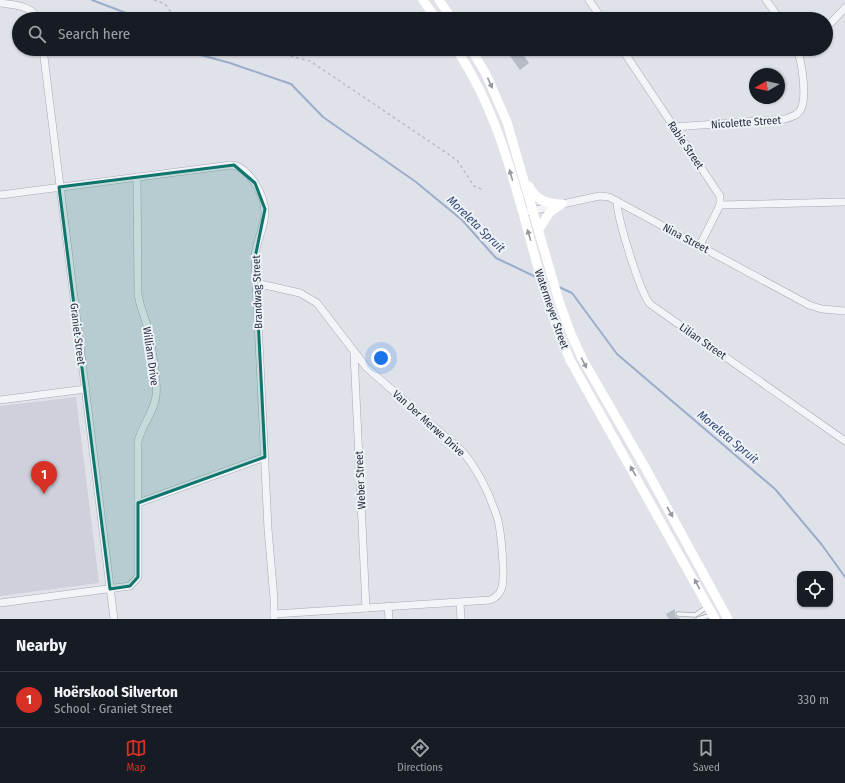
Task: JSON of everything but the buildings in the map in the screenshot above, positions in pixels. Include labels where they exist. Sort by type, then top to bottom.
[{"type":"main road","points":[[423,0],[431,12]]},
{"type":"main road","points":[[439,0],[447,12]]},
{"type":"main road","name":"Watermeyer Street","points":[[460,56],[475,79],[498,131],[557,332],[570,360],[714,617]]},
{"type":"main road","name":"Watermeyer Street","points":[[475,56],[486,74],[502,109],[524,178],[559,301],[571,334],[583,360],[646,469],[728,619]]},
{"type":"main road","points":[[524,178],[538,198],[544,202],[560,204]]},
{"type":"main road","points":[[539,229],[550,212],[560,204]]},
{"type":"street","points":[[589,0],[597,12]]},
{"type":"street","points":[[766,0],[775,12]]},
{"type":"street","points":[[0,3],[22,6],[30,12]]},
{"type":"street","points":[[833,21],[845,8]]},
{"type":"street","name":"Graniet Street","points":[[43,56],[114,619]]},
{"type":"street","name":"Rabie Street","points":[[627,56],[720,196],[720,205]]},
{"type":"street","name":"Nicolette Street","points":[[674,127],[785,119],[793,117],[800,110],[804,99],[799,56]]},
{"type":"street","name":"Brandwag Street","points":[[0,195],[228,165],[234,165],[244,171],[255,183],[262,197],[265,211],[255,250],[268,529],[274,616]]},
{"type":"street","name":"William Drive","points":[[110,588],[130,586],[137,580],[139,573],[138,442],[140,433],[152,407],[156,390],[147,326],[141,309],[138,293],[138,177]]},
{"type":"street","name":"Nina Street","points":[[522,213],[600,196],[617,201],[814,307],[845,311]]},
{"type":"street","name":"Lilian Street","points":[[617,201],[621,227],[643,292],[650,304],[845,442]]},
{"type":"street","points":[[700,245],[720,205],[845,202]]},
{"type":"street","name":"Van Der Merwe Drive","points":[[256,283],[300,294],[313,300],[322,308],[354,353],[373,375],[463,452],[471,462],[494,509],[501,540],[503,582],[501,590],[497,596],[490,600],[460,603],[388,606],[274,616]]},
{"type":"street","name":"Weber Street","points":[[354,353],[366,608]]},
{"type":"street","points":[[0,400],[86,389]]},
{"type":"street","points":[[138,503],[265,457]]},
{"type":"street","points":[[0,602],[110,588]]},
{"type":"street","points":[[460,603],[461,619]]},
{"type":"street","points":[[388,606],[389,619]]},
{"type":"lane","points":[[678,614],[695,615],[708,606]]},
{"type":"lane","points":[[698,619],[714,617]]},
{"type":"path","points":[[154,0],[165,4],[171,12]]},
{"type":"path","points":[[290,56],[310,61],[457,160],[474,186],[483,190]]},
{"type":"highlighted area","points":[[234,165],[255,183],[265,209],[255,258],[265,457],[138,503],[138,577],[130,586],[110,589],[59,187]]},
{"type":"shaded area","points":[[76,397],[99,583],[0,596],[0,406]]},
{"type":"waterway","name":"Moreleta Spruit","points":[[92,0],[124,12]]},
{"type":"waterway","name":"Moreleta Spruit","points":[[204,56],[291,84],[323,117],[416,182],[462,220],[496,258],[538,278]]},
{"type":"waterway","name":"Moreleta Spruit","points":[[559,287],[572,293],[617,354],[775,489],[822,545],[845,577]]},
{"type":"place","name":"Hoërskool Silverton","points":[[44,494]]}]
